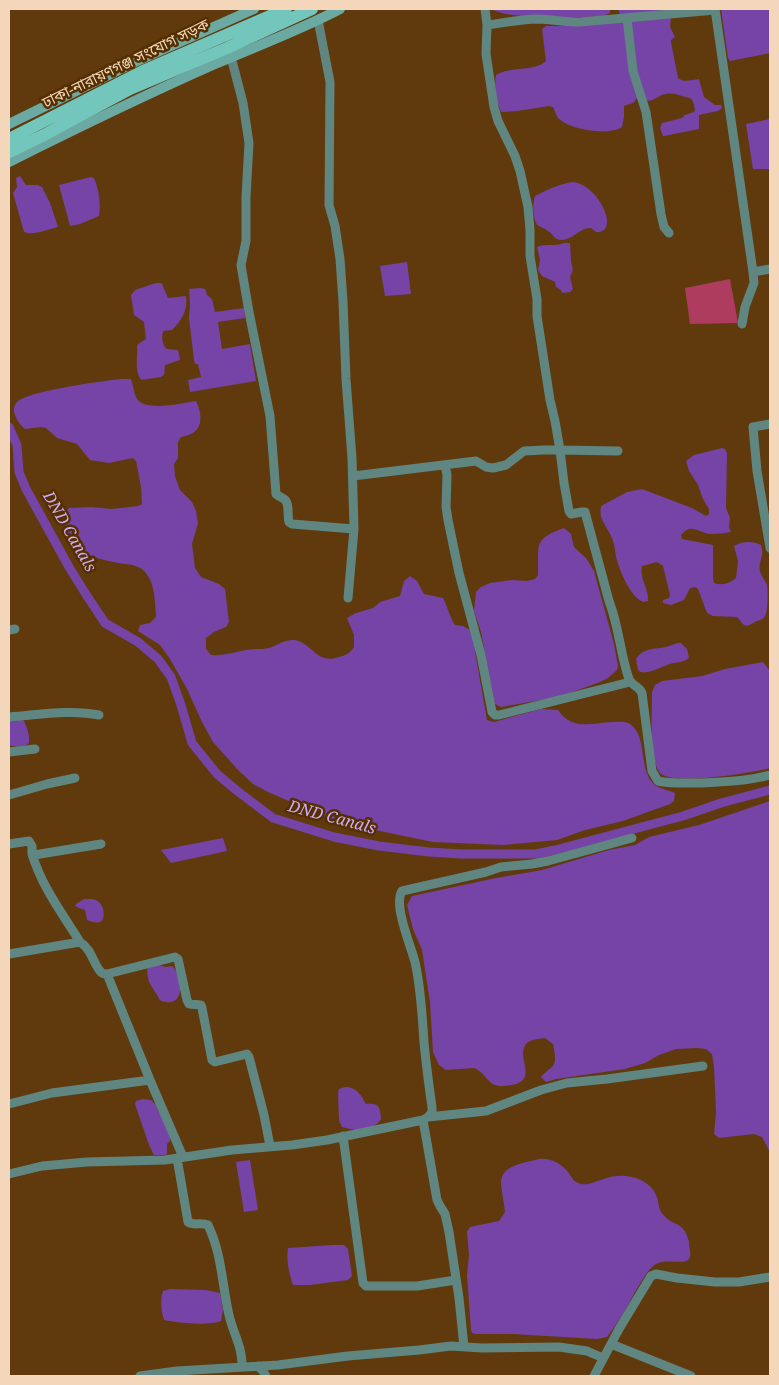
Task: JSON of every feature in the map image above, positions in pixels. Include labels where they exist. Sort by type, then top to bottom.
[{"type":"main road","name":"ঢাকা-নারায়ণগঞ্জ সংযোগ সড়ক","points":[[9,139],[143,71],[286,9]]},
{"type":"main road","name":"ঢাকা-নারায়ণগঞ্জ সংযোগ সড়ক","points":[[9,152],[44,135],[85,119],[130,89],[227,48],[315,14]]},
{"type":"street","points":[[9,124],[236,13],[254,9]]},
{"type":"street","points":[[9,162],[85,119],[231,58],[315,14],[340,9]]},
{"type":"street","points":[[484,9],[487,25],[486,54],[494,107],[498,121],[515,156],[523,180],[528,207],[530,256],[537,299],[537,316],[569,511],[571,514],[585,512],[614,613],[630,682],[640,689],[642,693],[652,772],[658,781],[680,784],[716,783],[770,775]]},
{"type":"street","points":[[615,9],[616,18]]},
{"type":"street","points":[[487,25],[520,20],[550,19],[564,22],[627,18],[715,9],[754,283],[744,307],[742,324]]},
{"type":"street","points":[[315,14],[330,82],[329,205],[335,226],[340,259],[353,476],[354,529],[348,598]]},
{"type":"street","points":[[627,18],[633,71],[646,112],[664,227],[669,233]]},
{"type":"street","points":[[231,58],[249,143],[246,241],[241,265],[270,416],[276,494],[287,503],[289,522],[292,524],[354,529]]},
{"type":"street","points":[[753,272],[770,269]]},
{"type":"street","points":[[770,424],[753,427],[757,471],[770,548]]},
{"type":"street","points":[[353,476],[476,461],[492,468],[506,466],[524,452],[544,450],[618,451]]},
{"type":"street","points":[[445,465],[448,520],[459,573],[482,655],[492,712],[495,715],[499,715],[630,682]]},
{"type":"street","points":[[9,718],[63,713],[99,715]]},
{"type":"street","points":[[9,752],[35,749]]},
{"type":"street","points":[[9,795],[75,778]]},
{"type":"street","points":[[425,1119],[430,1115],[432,1107],[422,1006],[415,961],[403,925],[400,900],[402,891],[486,872],[500,867],[548,861],[632,838]]},
{"type":"street","points":[[9,844],[29,841],[32,846],[36,868],[47,891],[80,942],[87,948],[100,971],[104,974],[175,957],[178,959],[187,1000],[189,1004],[201,1005],[212,1060],[214,1062],[247,1054],[249,1057],[270,1146]]},
{"type":"street","points":[[32,854],[101,844]]},
{"type":"street","points":[[9,954],[80,942]]},
{"type":"street","points":[[107,974],[180,1158],[188,1222],[191,1224],[208,1225],[218,1252],[229,1318],[242,1351],[242,1367]]},
{"type":"street","points":[[9,1174],[57,1164],[150,1161],[307,1143],[425,1119],[486,1111],[541,1090],[567,1083],[703,1066]]},
{"type":"street","points":[[9,1104],[52,1093],[150,1080]]},
{"type":"street","points":[[425,1119],[438,1200],[447,1218],[464,1347]]},
{"type":"street","points":[[343,1136],[363,1283],[366,1286],[408,1286],[456,1280]]},
{"type":"street","points":[[594,1376],[651,1276],[656,1274],[714,1282],[739,1282],[770,1277]]},
{"type":"street","points":[[611,1344],[691,1376]]},
{"type":"street","points":[[140,1376],[178,1371],[258,1366],[446,1346],[502,1348],[559,1347],[587,1351],[603,1358]]},
{"type":"street","points":[[258,1366],[264,1371],[266,1376]]},
{"type":"shaded area","points":[[730,279],[738,323],[690,324],[685,288]]},
{"type":"water","points":[[491,9],[610,9],[610,13],[603,16],[529,17],[501,13]]},
{"type":"water","points":[[618,9],[678,9],[620,15]]},
{"type":"water","points":[[721,9],[770,9],[770,53],[730,61]]},
{"type":"water","points":[[671,17],[670,27],[675,37],[671,42],[678,78],[685,81],[699,79],[704,97],[715,105],[721,105],[722,108],[718,111],[699,115],[699,129],[663,136],[660,128],[662,123],[682,118],[694,112],[694,103],[690,98],[672,94],[647,101],[637,79],[630,20]]},
{"type":"water","points":[[625,21],[638,97],[633,103],[624,106],[622,127],[616,130],[599,131],[571,126],[558,118],[553,107],[549,106],[501,112],[496,94],[496,75],[502,72],[535,67],[546,61],[542,29],[546,26]]},
{"type":"water","points":[[770,119],[770,169],[753,169],[746,124]]},
{"type":"water","points":[[20,176],[26,185],[42,187],[58,227],[36,233],[24,232],[13,193],[17,187],[16,178]]},
{"type":"water","points":[[91,177],[94,178],[98,192],[99,216],[70,226],[59,185]]},
{"type":"water","points":[[572,182],[582,185],[598,199],[604,208],[607,225],[604,230],[596,232],[591,228],[587,228],[566,239],[557,239],[537,225],[533,211],[535,196],[562,184]]},
{"type":"water","points":[[570,243],[573,270],[570,277],[573,289],[570,292],[562,293],[556,287],[555,282],[542,276],[538,270],[540,260],[537,247]]},
{"type":"water","points":[[407,262],[411,294],[385,296],[380,266]]},
{"type":"water","points":[[156,283],[162,284],[168,298],[186,296],[186,306],[181,319],[172,330],[163,331],[162,338],[167,349],[178,350],[180,360],[165,365],[164,375],[161,377],[141,380],[137,368],[137,346],[146,339],[144,322],[134,315],[131,295],[135,290]]},
{"type":"water","points":[[189,289],[205,289],[207,295],[212,299],[215,312],[244,308],[245,318],[218,322],[222,349],[250,344],[256,381],[190,392],[188,380],[201,377],[198,364],[195,364],[194,360],[189,318]]},
{"type":"water","points":[[131,379],[136,397],[142,403],[165,406],[196,401],[199,409],[199,426],[193,433],[181,437],[178,442],[178,458],[174,464],[175,476],[180,490],[192,502],[196,511],[198,523],[192,544],[195,568],[201,577],[219,584],[225,589],[229,622],[226,627],[206,638],[206,649],[211,655],[249,649],[266,649],[285,641],[295,640],[325,658],[331,659],[344,655],[354,647],[354,635],[347,618],[373,608],[380,602],[400,596],[404,581],[410,576],[417,581],[424,594],[443,598],[455,625],[463,626],[470,630],[487,720],[494,722],[541,709],[558,710],[564,717],[577,723],[628,723],[636,729],[639,736],[649,778],[656,786],[675,793],[674,801],[623,821],[585,830],[557,840],[503,845],[433,842],[375,830],[328,818],[253,784],[213,742],[187,689],[160,645],[138,631],[140,625],[150,623],[156,617],[153,590],[145,572],[135,566],[107,561],[88,554],[74,543],[65,526],[63,514],[69,508],[91,507],[112,509],[142,504],[136,461],[133,458],[109,463],[90,460],[77,444],[57,438],[46,428],[25,429],[15,416],[14,409],[17,402],[35,394],[66,387]]},
{"type":"water","points":[[722,448],[727,453],[726,508],[730,518],[729,527],[731,532],[711,534],[688,529],[681,535],[682,539],[713,545],[713,578],[714,583],[717,584],[726,584],[736,578],[738,561],[734,546],[748,542],[761,545],[760,571],[767,585],[767,610],[763,618],[746,626],[737,617],[713,616],[707,613],[698,589],[695,587],[690,588],[684,600],[671,605],[663,603],[663,600],[669,598],[670,595],[663,566],[657,562],[642,566],[641,570],[648,601],[643,602],[638,599],[629,588],[623,576],[616,557],[613,541],[600,512],[601,506],[627,492],[642,489],[692,508],[706,516],[709,514],[709,509],[689,471],[686,461],[694,455]]},
{"type":"water","points":[[564,528],[571,534],[574,547],[586,558],[594,571],[614,644],[617,670],[600,682],[564,695],[501,707],[495,704],[481,632],[474,611],[476,592],[481,587],[490,583],[535,579],[538,575],[539,545],[547,536]]},
{"type":"water","points":[[681,643],[687,649],[689,658],[687,660],[650,672],[638,670],[636,659],[639,655],[649,650]]},
{"type":"water","points":[[763,662],[770,671],[770,768],[747,773],[695,778],[667,777],[660,773],[656,767],[652,734],[652,692],[655,685],[662,681],[702,676],[725,669]]},
{"type":"water","points":[[20,719],[24,721],[29,734],[29,743],[17,747],[9,745],[9,721]]},
{"type":"water","points":[[770,801],[770,1152],[762,1137],[754,1134],[719,1138],[714,1134],[716,1112],[714,1067],[712,1054],[706,1049],[676,1049],[659,1055],[645,1063],[625,1069],[546,1082],[541,1077],[553,1066],[555,1057],[553,1044],[545,1038],[536,1039],[527,1043],[524,1049],[523,1055],[526,1069],[522,1080],[516,1084],[503,1086],[490,1082],[482,1073],[474,1068],[446,1070],[439,1065],[433,1052],[430,1002],[422,950],[413,929],[407,905],[412,896],[542,870],[609,850],[635,845],[649,837],[699,825]]},
{"type":"water","points":[[223,838],[227,851],[171,863],[161,850]]},
{"type":"water","points":[[84,899],[94,899],[100,904],[104,914],[101,922],[87,920],[85,910],[75,906]]},
{"type":"water","points":[[158,965],[172,966],[178,976],[180,982],[179,994],[177,999],[172,1002],[160,1000],[149,982],[148,968]]},
{"type":"water","points":[[345,1087],[356,1090],[366,1104],[378,1106],[381,1119],[378,1123],[363,1129],[342,1127],[339,1120],[338,1093],[339,1089]]},
{"type":"water","points":[[143,1099],[151,1100],[156,1105],[170,1135],[170,1141],[167,1144],[167,1154],[165,1155],[154,1155],[149,1145],[135,1104],[136,1101]]},
{"type":"water","points":[[539,1159],[551,1160],[562,1166],[575,1181],[581,1184],[588,1184],[609,1177],[624,1176],[648,1184],[654,1191],[659,1207],[666,1218],[681,1227],[687,1235],[690,1254],[688,1260],[684,1262],[662,1262],[652,1267],[607,1337],[597,1339],[472,1333],[467,1275],[469,1255],[467,1232],[470,1227],[499,1221],[505,1212],[501,1184],[504,1173],[514,1166]]},
{"type":"water","points":[[250,1160],[258,1210],[244,1212],[236,1162]]},
{"type":"water","points":[[344,1245],[348,1249],[352,1276],[348,1280],[310,1285],[293,1285],[288,1266],[288,1248]]},
{"type":"water","points":[[170,1289],[206,1290],[220,1293],[223,1310],[221,1321],[201,1324],[164,1320],[161,1305],[162,1294],[163,1291]]},
{"type":"waterway","name":"DND Canals","points":[[9,427],[17,445],[19,472],[26,489],[69,567],[105,623],[138,642],[158,659],[171,677],[192,743],[217,774],[273,818],[334,837],[379,846],[461,854],[536,854],[683,816],[721,803],[770,790]]}]
